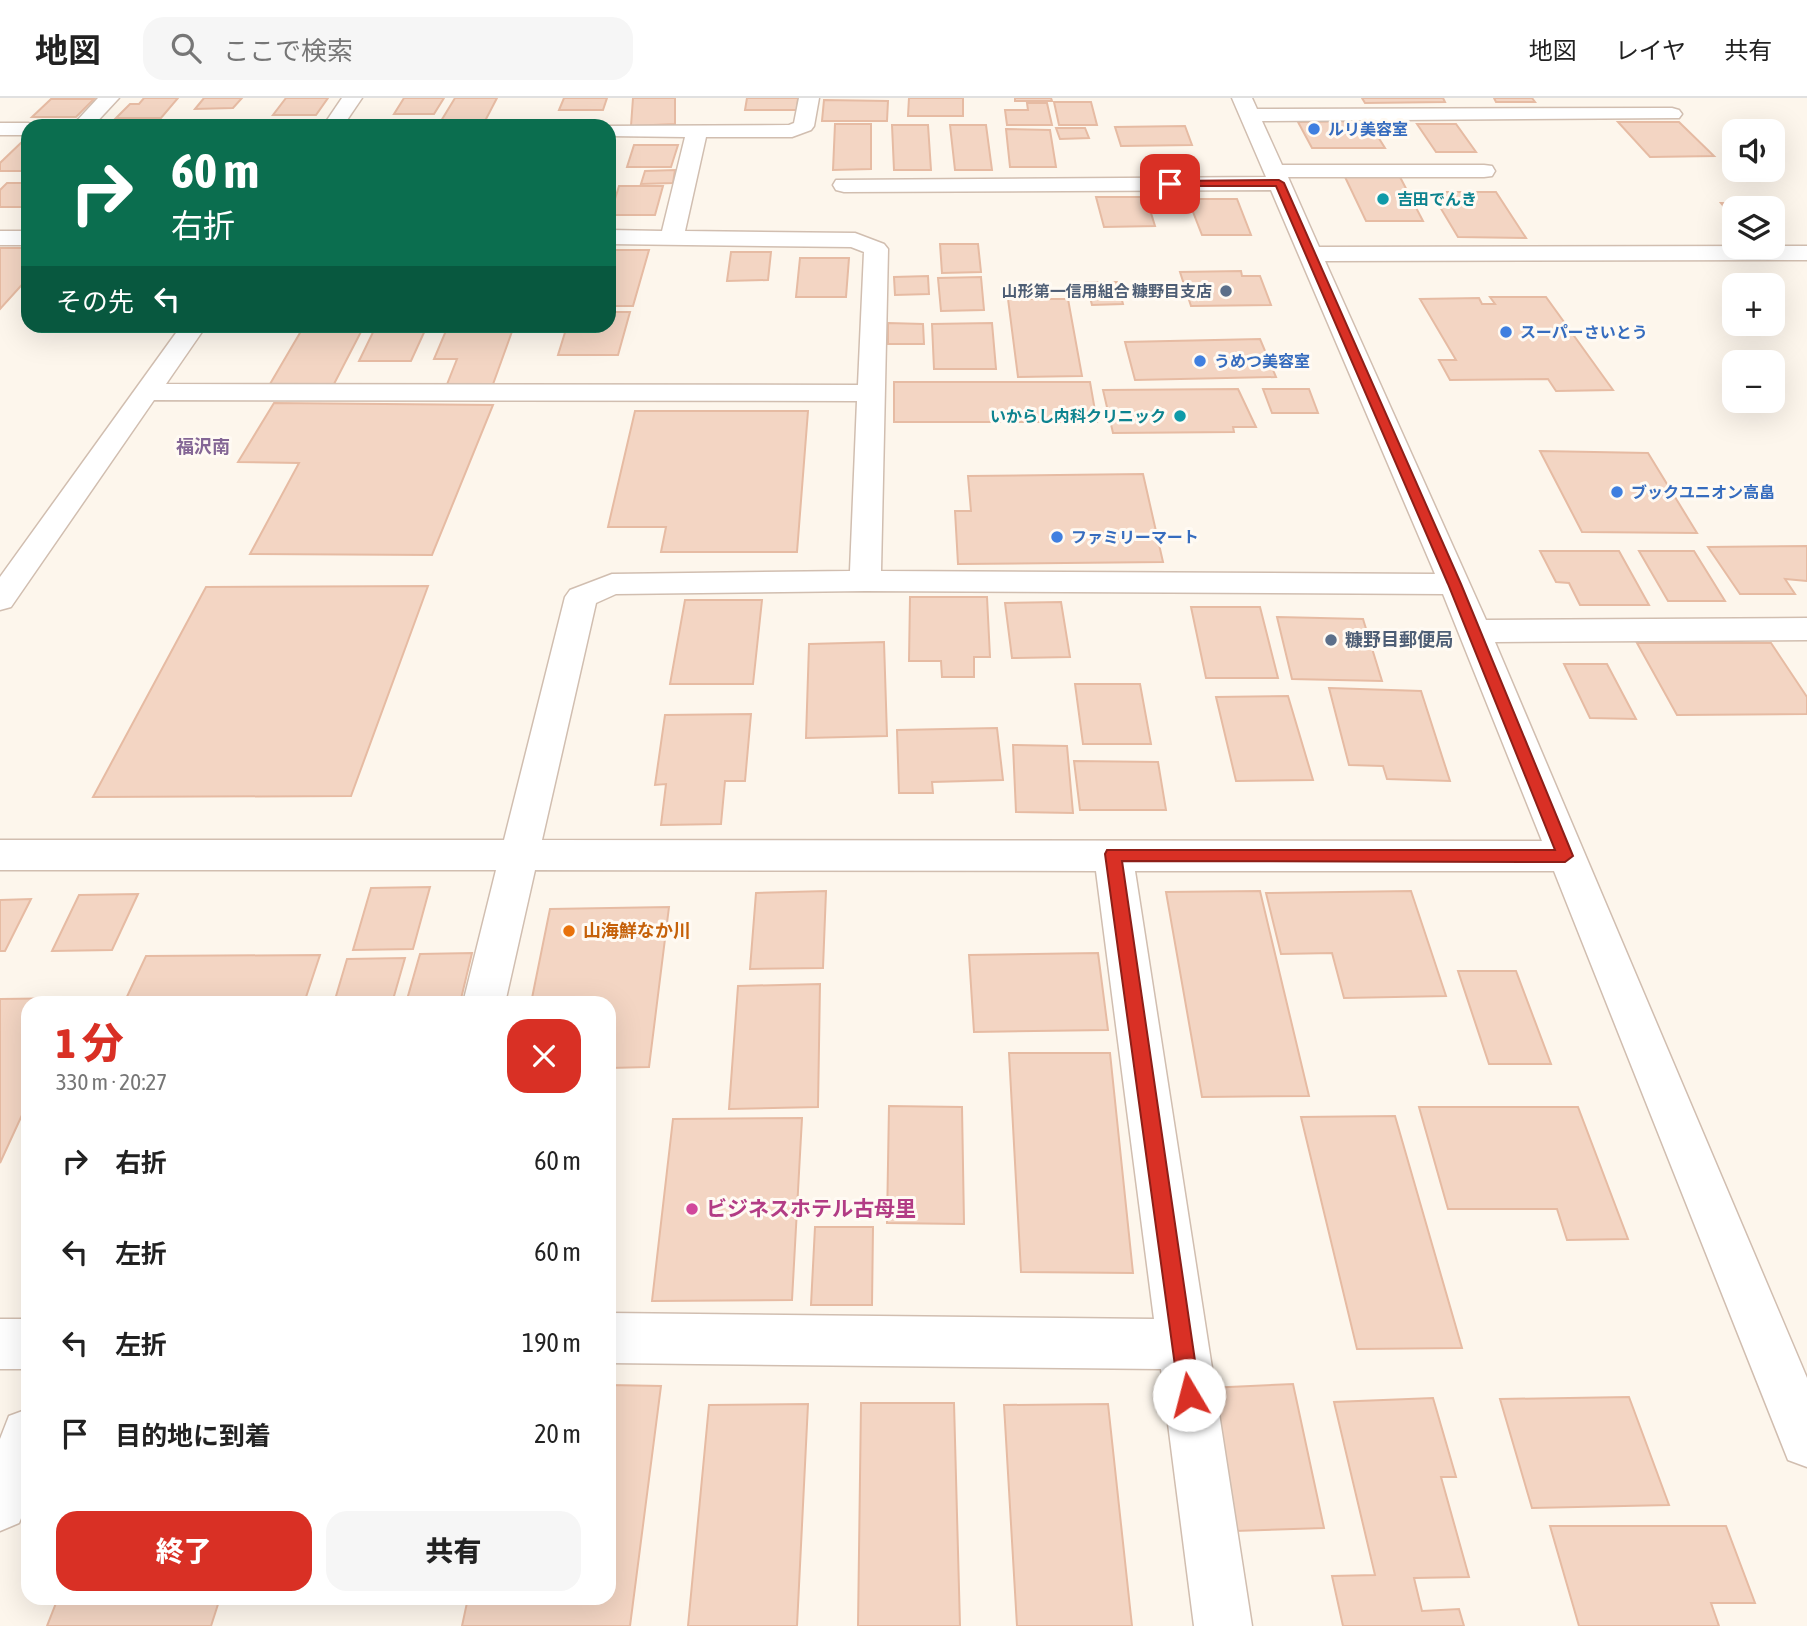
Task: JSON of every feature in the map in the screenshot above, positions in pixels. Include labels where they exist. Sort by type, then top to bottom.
[{"type":"street","points":[[89,119],[109,98]]},
{"type":"street","points":[[338,119],[352,98]]},
{"type":"street","points":[[616,130],[792,131],[804,126],[809,98]]},
{"type":"street","points":[[1672,114],[1245,106],[1455,584],[1807,1441]]},
{"type":"street","points":[[0,129],[21,129]]},
{"type":"street","points":[[672,237],[697,131]]},
{"type":"street","points":[[844,185],[1484,171]]},
{"type":"street","points":[[616,237],[855,240],[876,249],[869,393],[865,581]]},
{"type":"street","points":[[0,238],[21,238]]},
{"type":"street","points":[[1311,254],[1807,253]]},
{"type":"street","points":[[0,600],[188,333]]},
{"type":"street","points":[[146,392],[869,393]]},
{"type":"street","points":[[486,996],[581,597],[612,584],[865,581],[1455,584]]},
{"type":"street","points":[[1473,631],[1807,629]]},
{"type":"street","points":[[1113,854],[1223,1626]]},
{"type":"street","points":[[0,855],[1565,856]]},
{"type":"street","points":[[616,1338],[1182,1344]]},
{"type":"street","points":[[0,1344],[21,1344]]},
{"type":"street","points":[[0,1504],[21,1452]]},
{"type":"building","points":[[144,98],[178,98],[161,118],[116,118],[130,104],[139,104]]},
{"type":"building","points":[[204,98],[242,98],[233,108],[195,109]]},
{"type":"building","points":[[286,98],[328,98],[316,115],[273,115]]},
{"type":"building","points":[[404,98],[444,98],[434,114],[394,114]]},
{"type":"building","points":[[455,98],[497,98],[486,119],[442,119]]},
{"type":"building","points":[[564,98],[607,98],[603,110],[559,110]]},
{"type":"building","points":[[633,98],[675,98],[675,124],[631,126]]},
{"type":"building","points":[[747,98],[798,98],[797,110],[745,110]]},
{"type":"building","points":[[909,98],[963,98],[963,116],[908,116]]},
{"type":"building","points":[[1015,98],[1051,98],[1052,101],[1015,101]]},
{"type":"building","points":[[1362,98],[1443,98],[1445,102],[1365,103]]},
{"type":"building","points":[[1494,98],[1532,98],[1535,102],[1496,102]]},
{"type":"building","points":[[51,99],[94,99],[76,117],[32,117]]},
{"type":"building","points":[[824,100],[888,101],[887,121],[822,121]]},
{"type":"building","points":[[1054,102],[1091,102],[1097,125],[1059,125]]},
{"type":"building","points":[[1027,103],[1047,103],[1052,125],[1007,125],[1005,110],[1028,110]]},
{"type":"building","points":[[1368,121],[1385,148],[1312,148],[1298,122]]},
{"type":"building","points":[[1618,122],[1679,122],[1714,156],[1650,157]]},
{"type":"building","points":[[835,124],[871,124],[871,169],[833,170]]},
{"type":"building","points":[[1417,124],[1456,124],[1476,152],[1436,152]]},
{"type":"building","points":[[892,125],[928,125],[931,170],[894,170]]},
{"type":"building","points":[[950,125],[986,125],[992,170],[955,170]]},
{"type":"building","points":[[1185,126],[1192,145],[1121,146],[1115,127]]},
{"type":"building","points":[[1056,128],[1085,128],[1089,138],[1060,139]]},
{"type":"building","points":[[1006,129],[1050,130],[1056,167],[1010,167]]},
{"type":"building","points":[[21,143],[21,171],[0,171],[0,163]]},
{"type":"building","points":[[634,145],[678,145],[671,167],[627,167]]},
{"type":"building","points":[[675,170],[673,183],[641,184],[645,171]]},
{"type":"building","name":"吉田でんき","points":[[1345,177],[1400,177],[1423,221],[1366,221]]},
{"type":"building","points":[[7,183],[21,183],[21,207],[0,207],[0,190]]},
{"type":"building","points":[[619,186],[663,186],[655,215],[616,215]]},
{"type":"building","points":[[1431,192],[1496,192],[1526,238],[1458,237]]},
{"type":"building","points":[[1096,197],[1146,197],[1155,226],[1104,227]]},
{"type":"building","points":[[1188,199],[1237,199],[1251,235],[1202,235]]},
{"type":"building","points":[[940,244],[978,244],[981,272],[942,273]]},
{"type":"building","points":[[0,248],[21,248],[21,286],[0,309]]},
{"type":"building","points":[[616,250],[649,250],[633,306],[616,306]]},
{"type":"building","points":[[731,252],[771,252],[768,280],[727,281]]},
{"type":"building","points":[[800,258],[849,258],[846,297],[796,297]]},
{"type":"building","name":"山形第一信用組合 糠野目支店","points":[[1241,271],[1242,276],[1260,276],[1271,305],[1191,306],[1180,272]]},
{"type":"building","points":[[928,276],[929,294],[895,295],[894,277]]},
{"type":"building","points":[[981,277],[984,310],[941,311],[938,278]]},
{"type":"building","points":[[1086,282],[1117,282],[1123,304],[1092,305]]},
{"type":"building","name":"スーパーさいとう","points":[[1490,297],[1546,297],[1613,390],[1556,391],[1548,379],[1450,380],[1439,360],[1456,360],[1420,299],[1479,298],[1482,304],[1495,304]]},
{"type":"building","points":[[1008,299],[1068,299],[1082,376],[1018,377]]},
{"type":"building","points":[[616,312],[630,312],[618,355],[558,355],[565,333],[616,333]]},
{"type":"building","points":[[888,323],[923,324],[924,344],[888,344]]},
{"type":"building","points":[[992,323],[996,369],[934,369],[932,324]]},
{"type":"building","points":[[300,333],[360,333],[334,384],[270,384]]},
{"type":"building","points":[[373,333],[424,333],[411,361],[359,361]]},
{"type":"building","points":[[445,333],[511,333],[492,387],[446,387],[457,359],[434,359]]},
{"type":"building","points":[[1260,339],[1276,377],[1135,380],[1125,342]]},
{"type":"building","points":[[894,382],[1090,382],[1097,422],[894,422]]},
{"type":"building","name":"いからし内科クリニック","points":[[1238,389],[1256,427],[1233,427],[1234,432],[1113,433],[1103,390]]},
{"type":"building","points":[[1263,389],[1309,389],[1318,413],[1272,413]]},
{"type":"building","points":[[274,403],[493,405],[432,555],[250,554],[299,463],[238,462]]},
{"type":"building","points":[[635,411],[808,411],[797,552],[661,552],[666,527],[608,527]]},
{"type":"building","name":"ブックユニオン高畠","points":[[1540,451],[1648,453],[1697,533],[1582,532]]},
{"type":"building","name":"ファミリーマート","points":[[1143,474],[1163,562],[958,564],[955,511],[971,511],[968,476]]},
{"type":"building","points":[[1807,546],[1807,581],[1785,579],[1795,594],[1740,594],[1708,547]]},
{"type":"building","points":[[1540,551],[1619,551],[1649,605],[1580,605],[1569,583],[1556,582]]},
{"type":"building","points":[[1639,551],[1694,551],[1725,601],[1668,601]]},
{"type":"building","points":[[428,586],[351,796],[93,797],[206,587]]},
{"type":"building","points":[[910,597],[987,597],[990,657],[974,657],[974,677],[942,677],[941,661],[909,661]]},
{"type":"building","points":[[685,600],[762,600],[753,684],[670,684]]},
{"type":"building","points":[[1061,602],[1070,657],[1012,658],[1005,603]]},
{"type":"building","points":[[1191,607],[1260,607],[1278,678],[1206,678]]},
{"type":"building","points":[[1277,617],[1363,619],[1382,681],[1292,679]]},
{"type":"building","points":[[884,642],[887,736],[806,738],[809,644]]},
{"type":"building","points":[[1637,643],[1771,643],[1807,697],[1807,714],[1677,715]]},
{"type":"building","points":[[1564,664],[1607,664],[1636,719],[1590,718]]},
{"type":"building","points":[[1075,684],[1140,684],[1151,744],[1083,744]]},
{"type":"building","points":[[1329,688],[1421,691],[1450,781],[1387,779],[1383,766],[1349,765]]},
{"type":"building","points":[[1288,696],[1313,780],[1236,781],[1216,697]]},
{"type":"building","points":[[751,714],[745,781],[725,781],[721,824],[661,825],[666,784],[655,785],[665,715]]},
{"type":"building","points":[[997,728],[1003,780],[932,782],[933,793],[899,793],[897,730]]},
{"type":"building","points":[[1013,745],[1067,746],[1073,813],[1016,812]]},
{"type":"building","points":[[1074,761],[1158,762],[1166,810],[1080,810]]},
{"type":"building","points":[[430,887],[413,949],[353,950],[371,888]]},
{"type":"building","points":[[826,891],[823,968],[750,969],[756,893]]},
{"type":"building","points":[[1260,891],[1309,1096],[1202,1097],[1166,892]]},
{"type":"building","points":[[1411,891],[1446,996],[1344,998],[1332,953],[1281,954],[1266,893]]},
{"type":"building","points":[[138,894],[112,950],[52,951],[79,895]]},
{"type":"building","points":[[31,899],[5,951],[0,951],[0,900]]},
{"type":"building","points":[[669,907],[649,1067],[616,1068],[616,996],[532,996],[550,909]]},
{"type":"building","points":[[472,953],[462,996],[408,996],[420,954]]},
{"type":"building","points":[[1098,953],[1108,1030],[974,1032],[969,955]]},
{"type":"building","points":[[320,955],[306,996],[127,996],[146,956]]},
{"type":"building","points":[[405,958],[394,996],[336,996],[347,959]]},
{"type":"building","points":[[1458,971],[1516,971],[1551,1064],[1489,1064]]},
{"type":"building","points":[[820,984],[818,1107],[729,1109],[738,986]]},
{"type":"building","points":[[0,999],[21,999],[21,1117],[0,1163]]},
{"type":"building","points":[[1009,1053],[1110,1053],[1133,1273],[1021,1272]]},
{"type":"building","points":[[889,1106],[962,1107],[964,1224],[887,1223]]},
{"type":"building","points":[[1419,1107],[1578,1107],[1628,1239],[1567,1240],[1557,1209],[1448,1209]]},
{"type":"building","points":[[1395,1116],[1462,1348],[1357,1349],[1301,1117]]},
{"type":"building","points":[[802,1118],[792,1300],[652,1301],[673,1119]]},
{"type":"building","points":[[815,1227],[873,1227],[872,1305],[811,1305]]},
{"type":"building","points":[[1293,1384],[1324,1528],[1235,1531],[1208,1388]]},
{"type":"building","points":[[616,1385],[661,1386],[630,1626],[462,1626],[466,1605],[616,1605]]},
{"type":"building","points":[[1629,1397],[1669,1505],[1532,1508],[1500,1399]]},
{"type":"building","points":[[1433,1398],[1456,1477],[1441,1477],[1469,1577],[1414,1578],[1422,1611],[1459,1609],[1464,1626],[1343,1626],[1332,1576],[1375,1575],[1334,1402]]},
{"type":"building","points":[[861,1403],[954,1403],[960,1626],[858,1626]]},
{"type":"building","points":[[808,1404],[797,1626],[688,1626],[709,1405]]},
{"type":"building","points":[[1108,1404],[1132,1626],[1017,1626],[1004,1405]]},
{"type":"building","points":[[1550,1526],[1726,1526],[1755,1603],[1711,1603],[1719,1626],[1579,1626]]},
{"type":"building","points":[[55,1605],[218,1605],[211,1626],[47,1626]]},
{"type":"place","name":"ルリ美容室","points":[[1314,129]]},
{"type":"place","name":"吉田でんき","points":[[1383,199]]},
{"type":"place","name":"山形第一信用組合 糠野目支店","points":[[1226,291]]},
{"type":"place","name":"スーパーさいとう","points":[[1506,332]]},
{"type":"place","name":"うめつ美容室","points":[[1200,361]]},
{"type":"place","name":"いからし内科クリニック","points":[[1180,416]]},
{"type":"place","name":"ブックユニオン高畠","points":[[1617,492]]},
{"type":"place","name":"ファミリーマート","points":[[1057,537]]},
{"type":"place","name":"糠野目郵便局","points":[[1331,640]]},
{"type":"place","name":"山海鮮なか川","points":[[569,931]]},
{"type":"place","name":"ビジネスホテル古母里","points":[[692,1209]]},
{"type":"district","name":"福沢南","points":[[203,447]]},
{"type":"route","points":[[1170,184],[1279,183],[1455,584],[1565,856],[1113,854],[1189,1395]]}]
